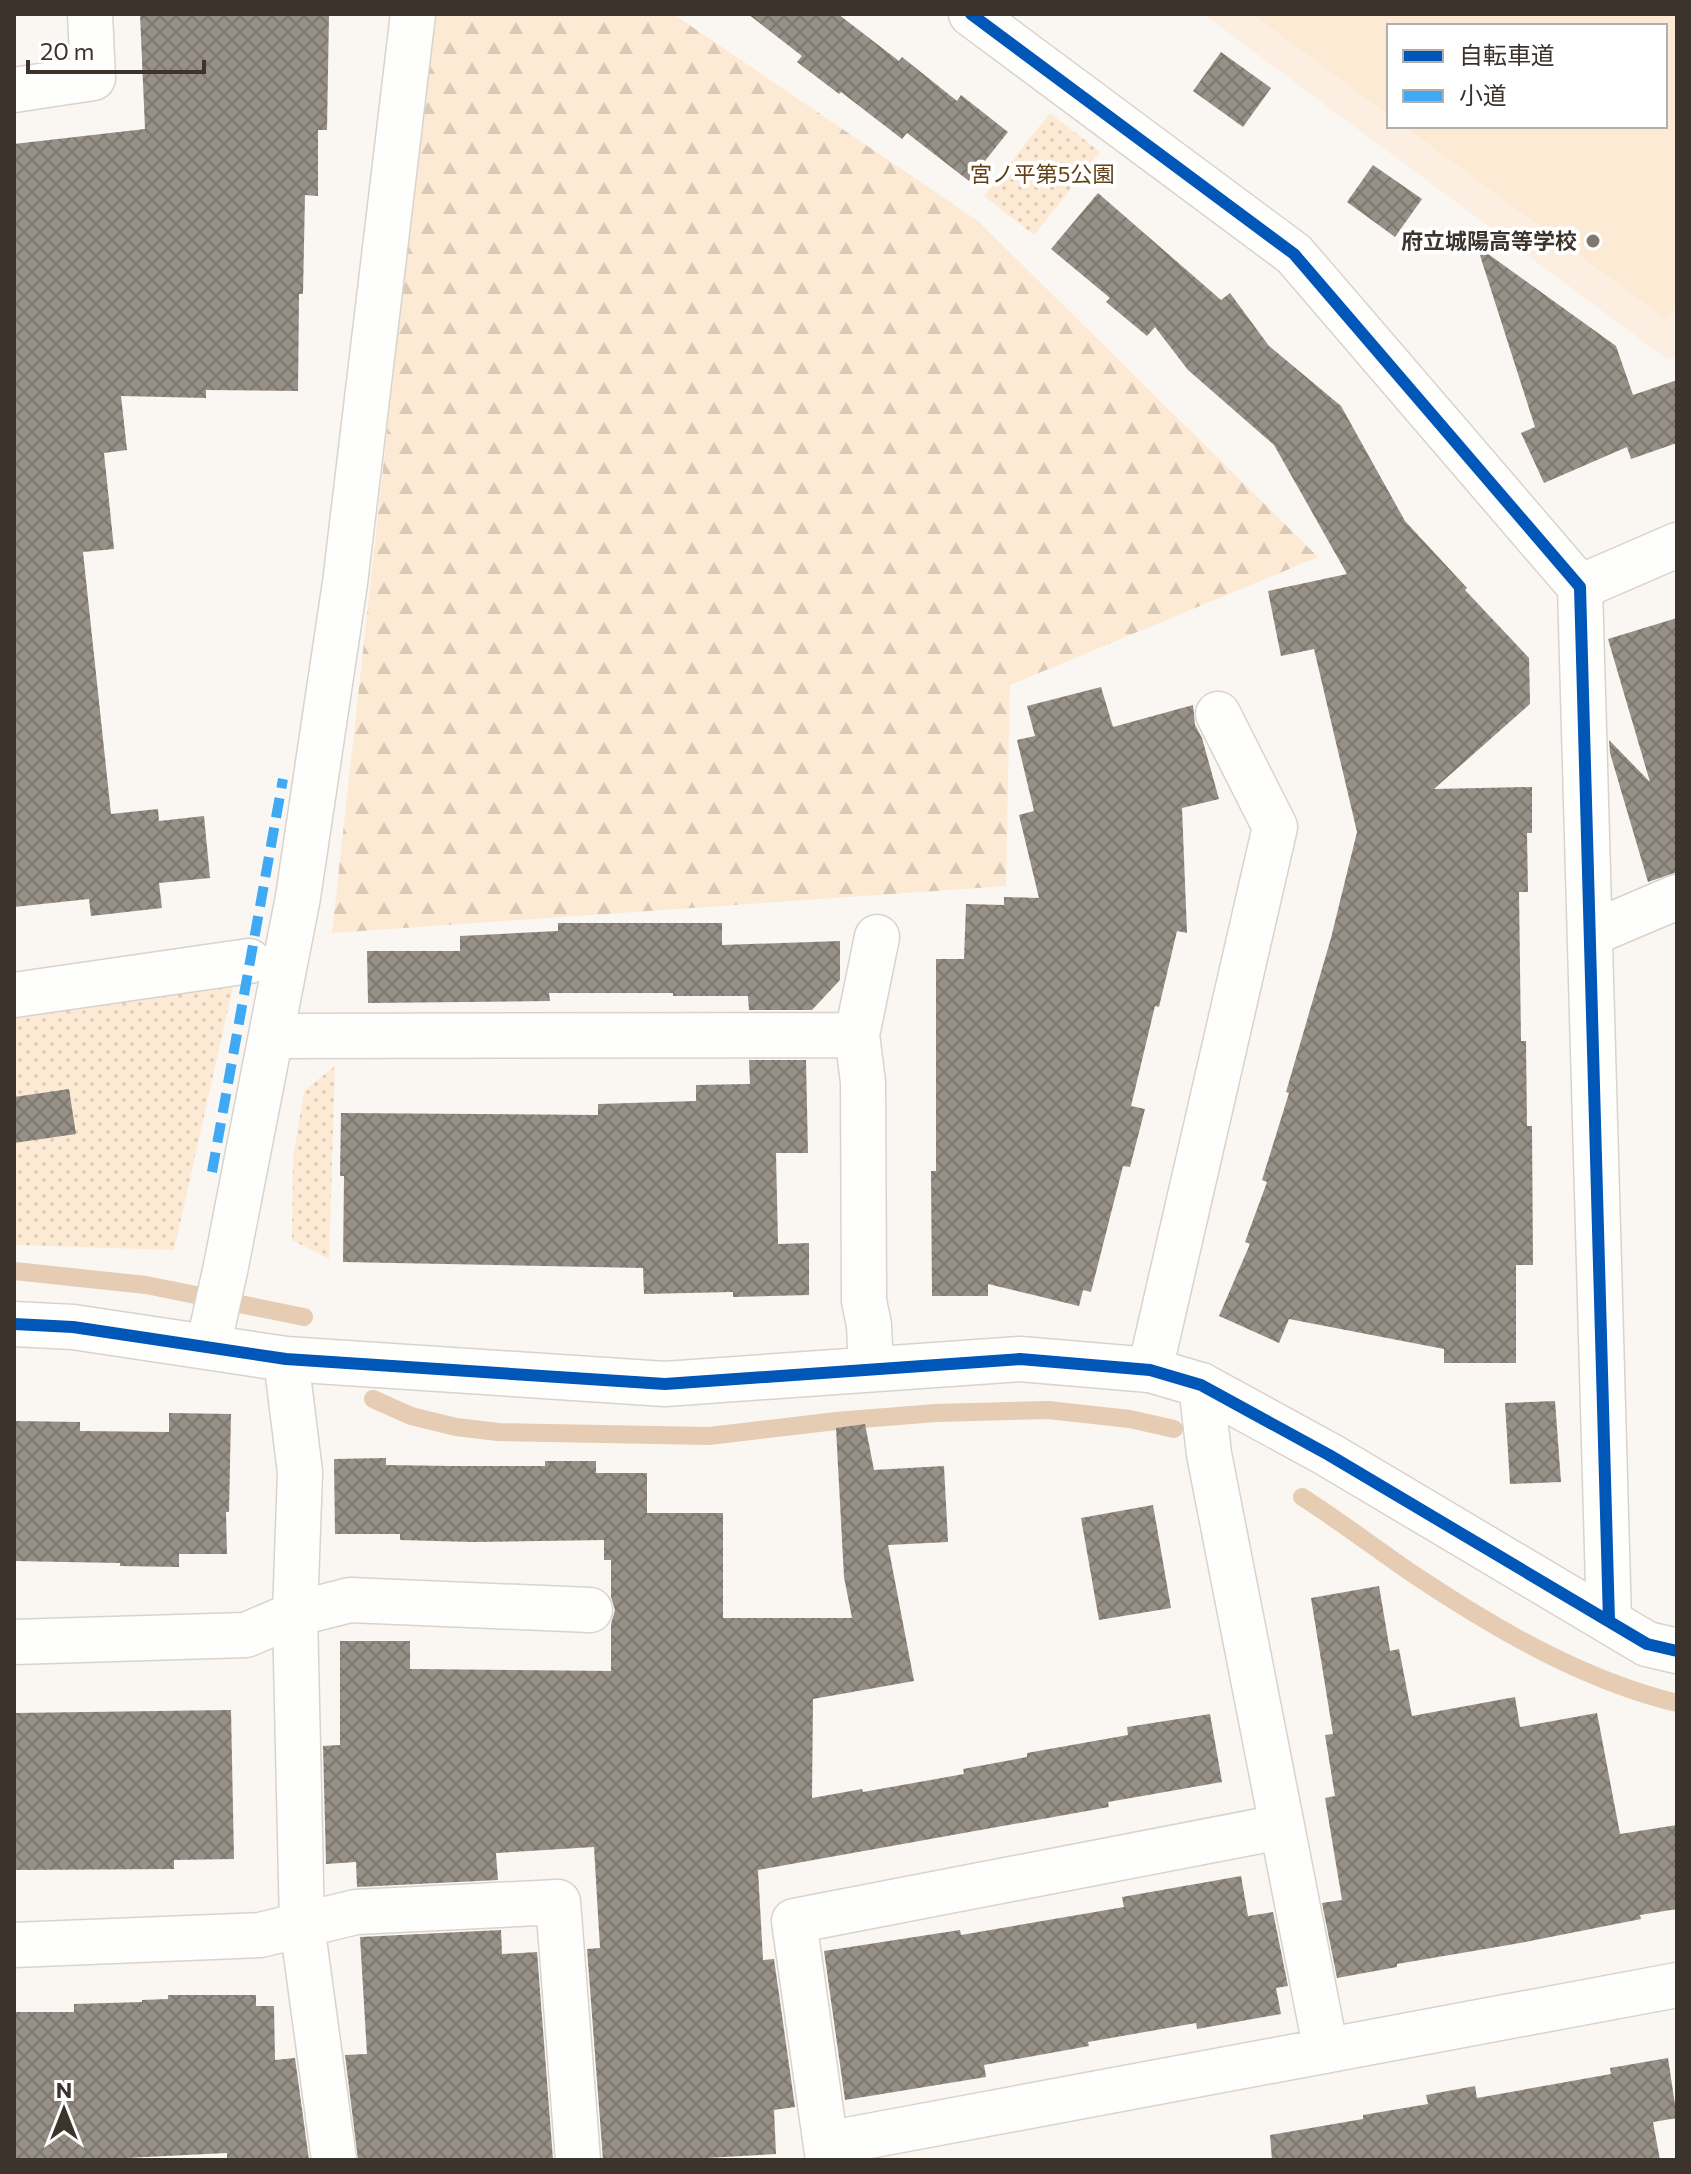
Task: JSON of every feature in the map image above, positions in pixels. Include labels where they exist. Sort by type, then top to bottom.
[{"type":"street","points":[[14,90],[93,78],[90,14]]},
{"type":"street","points":[[210,1333],[225,1271],[298,897],[345,583],[413,14]]},
{"type":"street","points":[[971,14],[1294,254],[1580,587],[1609,1621]]},
{"type":"street","points":[[1580,587],[1677,545]]},
{"type":"street","points":[[1150,1370],[1275,827],[1218,714]]},
{"type":"street","points":[[1590,934],[1677,897]]},
{"type":"street","points":[[871,1369],[869,1325],[864,1301],[863,1082],[857,1035],[877,937]]},
{"type":"street","points":[[14,995],[249,961]]},
{"type":"street","points":[[272,1036],[857,1035]]},
{"type":"street","points":[[14,1324],[210,1333],[286,1359],[665,1384],[1020,1359],[1150,1370],[1201,1385],[1329,1455],[1647,1644],[1677,1651]]},
{"type":"street","points":[[286,1359],[300,1472],[295,1614],[302,1925],[334,2160]]},
{"type":"street","points":[[1201,1385],[1209,1454],[1326,2051]]},
{"type":"street","points":[[14,1642],[246,1635],[295,1614],[350,1600],[590,1610]]},
{"type":"street","points":[[1280,1827],[794,1921],[827,2152],[1326,2051],[1677,1985]]},
{"type":"street","points":[[14,1945],[260,1935],[356,1912],[558,1902],[578,2160]]},
{"type":"shaded area","name":"府立城陽高等学校","points":[[1203,14],[1677,14],[1677,357],[1668,360]]},
{"type":"green space","points":[[433,14],[673,14],[978,221],[1318,557],[1010,685],[1006,886],[332,933]]},
{"type":"green space","name":"府立城陽高等学校","points":[[1252,14],[1677,14],[1677,310],[1663,317],[1407,128],[1667,128],[1667,24],[1387,24],[1387,114]]},
{"type":"green space","name":"宮ノ平第5公園","points":[[1050,113],[1100,152],[1034,235],[984,196]]},
{"type":"green space","points":[[234,982],[174,1250],[14,1245],[14,1014]]},
{"type":"green space","points":[[335,1066],[329,1259],[292,1240],[293,1159],[304,1091]]},
{"type":"building","points":[[140,14],[329,14],[327,130],[318,130],[318,196],[305,195],[303,294],[299,294],[298,391],[206,390],[206,398],[121,396],[127,450],[104,453],[114,549],[83,552],[111,814],[158,809],[159,821],[204,816],[210,878],[159,883],[162,908],[91,916],[89,899],[14,907],[14,144],[145,129]]},
{"type":"building","points":[[748,14],[838,14],[899,61],[902,57],[957,101],[961,95],[1008,132],[969,181],[907,133],[902,139],[841,92],[839,94],[797,62],[802,56]]},
{"type":"building","points":[[1221,52],[1271,88],[1243,127],[1193,91]]},
{"type":"building","points":[[1373,165],[1422,199],[1395,237],[1347,202]]},
{"type":"building","points":[[1098,193],[1221,300],[1230,293],[1269,346],[1341,406],[1405,521],[1529,658],[1530,704],[1434,789],[1532,787],[1532,833],[1527,833],[1528,892],[1519,892],[1521,1041],[1526,1041],[1527,1126],[1532,1126],[1533,1265],[1516,1265],[1516,1363],[1444,1363],[1444,1349],[1289,1319],[1279,1343],[1219,1316],[1250,1244],[1245,1242],[1267,1182],[1262,1180],[1289,1093],[1286,1092],[1331,938],[1357,832],[1314,649],[1281,656],[1268,591],[1347,574],[1274,445],[1188,370],[1155,327],[1147,336],[1106,302],[1110,298],[1051,249]]},
{"type":"building","points":[[1477,246],[1616,346],[1633,395],[1677,380],[1677,443],[1631,459],[1627,447],[1544,483],[1521,433],[1535,427]]},
{"type":"building","points":[[1677,618],[1677,872],[1648,882],[1610,753],[1609,740],[1650,782],[1608,639]]},
{"type":"building","points":[[1101,687],[1113,727],[1193,705],[1195,725],[1202,738],[1219,799],[1182,808],[1187,933],[1177,931],[1159,1007],[1155,1006],[1131,1106],[1145,1109],[1130,1167],[1123,1166],[1091,1292],[1083,1290],[1079,1306],[988,1284],[988,1296],[932,1296],[931,1171],[936,1171],[936,959],[964,959],[966,904],[1004,905],[1004,897],[1039,898],[1019,815],[1034,811],[1017,740],[1035,736],[1027,706]]},
{"type":"building","points":[[558,923],[722,923],[722,945],[840,941],[840,980],[812,1010],[749,1010],[748,996],[673,996],[673,993],[549,993],[550,1001],[368,1003],[367,951],[460,951],[460,936],[558,931]]},
{"type":"building","points":[[749,1060],[806,1060],[808,1153],[776,1153],[778,1244],[809,1243],[809,1295],[733,1297],[733,1292],[644,1294],[643,1268],[343,1262],[341,1113],[598,1115],[598,1104],[696,1101],[696,1085],[750,1084]]},
{"type":"building","points":[[69,1089],[76,1134],[14,1143],[14,1097]]},
{"type":"building","points":[[1555,1401],[1561,1482],[1510,1484],[1505,1403]]},
{"type":"building","points":[[169,1413],[231,1414],[227,1554],[179,1554],[179,1567],[14,1561],[14,1421],[80,1422],[80,1431],[169,1432]]},
{"type":"building","points":[[865,1424],[874,1470],[944,1466],[948,1542],[888,1545],[914,1681],[813,1699],[812,1798],[964,1774],[963,1769],[1027,1757],[1027,1753],[1128,1735],[1127,1727],[1210,1714],[1222,1782],[1108,1802],[1109,1807],[758,1870],[763,1960],[774,1959],[795,2107],[774,2110],[776,2154],[603,2160],[587,1949],[600,1948],[594,1847],[496,1853],[498,1880],[357,1887],[356,1862],[326,1864],[323,1746],[340,1745],[340,1641],[410,1641],[410,1669],[611,1671],[611,1624],[615,1610],[611,1597],[611,1560],[604,1560],[604,1540],[473,1542],[400,1540],[400,1534],[335,1534],[334,1459],[386,1458],[386,1465],[452,1466],[545,1466],[545,1461],[596,1461],[596,1473],[647,1473],[647,1513],[723,1513],[723,1618],[852,1618],[844,1577],[836,1428]]},
{"type":"building","points":[[1153,1505],[1171,1608],[1099,1620],[1081,1518]]},
{"type":"building","points":[[1379,1586],[1390,1651],[1399,1649],[1412,1716],[1515,1697],[1520,1727],[1597,1713],[1620,1834],[1677,1825],[1677,1909],[1640,1915],[1641,1919],[1337,1978],[1322,1903],[1342,1900],[1325,1798],[1335,1796],[1325,1735],[1333,1734],[1311,1598]]},
{"type":"building","points":[[231,1710],[234,1859],[174,1860],[174,1869],[14,1870],[14,1713]]},
{"type":"building","points":[[1241,1876],[1248,1916],[1273,1912],[1288,1986],[1276,1988],[1281,2014],[1197,2029],[1196,2023],[1088,2042],[1089,2046],[984,2065],[986,2077],[845,2100],[824,1951],[960,1930],[961,1935],[1124,1907],[1122,1897]]},
{"type":"building","points":[[501,1930],[502,1954],[537,1952],[553,2159],[358,2160],[345,2055],[367,2054],[360,1937]]},
{"type":"building","points":[[168,1995],[256,1995],[256,2006],[274,2006],[275,2060],[295,2058],[309,2160],[227,2160],[227,2153],[14,2160],[14,2012],[74,2012],[74,2004],[142,2002],[168,1999]]},
{"type":"building","points":[[1668,2058],[1677,2118],[1653,2122],[1660,2160],[1272,2160],[1270,2135],[1428,2104],[1426,2095],[1475,2086],[1477,2098],[1611,2074],[1610,2068]]},
{"type":"waterway","points":[[14,1271],[146,1285],[304,1317]]},
{"type":"waterway","points":[[373,1399],[411,1416],[456,1427],[498,1432],[709,1436],[936,1413],[1048,1410],[1130,1419],[1174,1429]]},
{"type":"waterway","points":[[1302,1497],[1413,1574],[1507,1632],[1607,1681],[1677,1703]]},
{"type":"marked path","points":[[212,1172],[283,779]]},
{"type":"cycle path","points":[[971,14],[1294,254],[1580,587],[1609,1621]]},
{"type":"cycle path","points":[[14,1324],[73,1327],[286,1359],[665,1384],[1020,1359],[1150,1370],[1201,1385],[1329,1455],[1647,1644],[1677,1651]]},
{"type":"place","name":"府立城陽高等学校","points":[[1593,241]]}]
